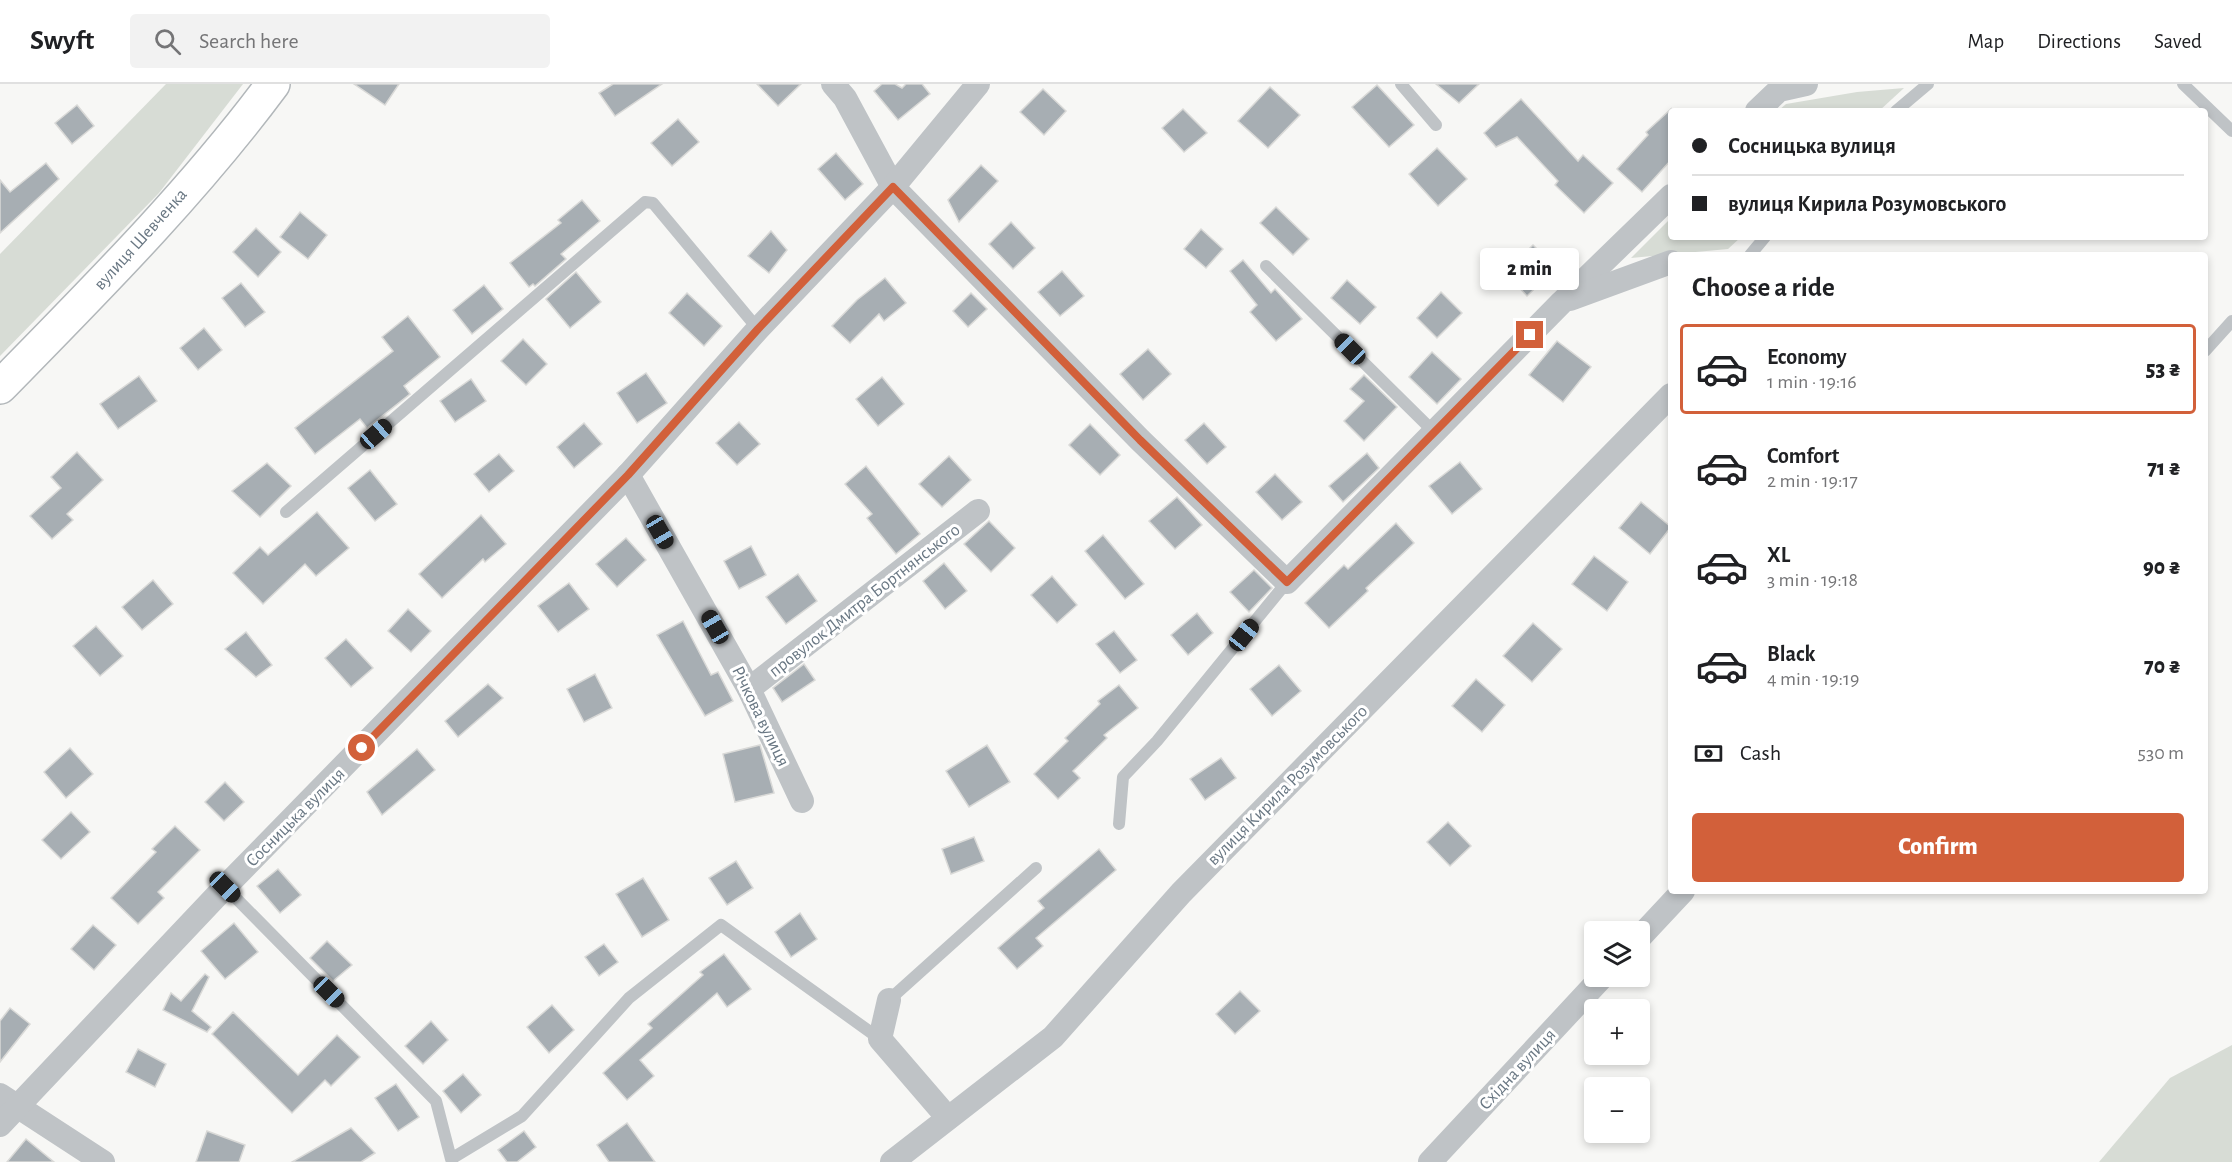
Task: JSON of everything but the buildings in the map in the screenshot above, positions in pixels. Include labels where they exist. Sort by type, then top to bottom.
[{"type":"main road","name":"вулиця Шевченка","points":[[0,387],[77,309],[240,129],[273,84]]},
{"type":"street","points":[[833,84],[845,98],[893,187],[1140,440],[1287,582],[1562,302],[1668,198]]},
{"type":"street","name":"Сосницька вулиця","points":[[0,1125],[9,1101],[225,887],[628,475],[758,329],[893,187],[978,84]]},
{"type":"street","points":[[1761,108],[1779,90],[1806,84]]},
{"type":"street","points":[[1562,302],[1668,263]]},
{"type":"street","name":"вулиця Кирила Розумовського","points":[[892,1162],[1053,1037],[1181,893],[1668,398]]},
{"type":"street","name":"Річкова вулиця","points":[[628,475],[749,689],[802,801]]},
{"type":"street","name":"провулок Дмитра Бортнянського","points":[[749,689],[978,511]]},
{"type":"street","points":[[1650,926],[1680,894]]},
{"type":"street","name":"Східна вулиця","points":[[1430,1162],[1593,987]]},
{"type":"street","points":[[889,1000],[880,1039],[948,1118]]},
{"type":"street","points":[[9,1101],[103,1162]]},
{"type":"lane","points":[[1401,84],[1436,125]]},
{"type":"lane","points":[[1900,108],[1928,84]]},
{"type":"lane","points":[[2183,84],[2232,131]]},
{"type":"lane","points":[[286,512],[645,201],[654,203],[758,329]]},
{"type":"lane","points":[[1753,252],[1763,240]]},
{"type":"lane","points":[[1266,266],[1434,432]]},
{"type":"lane","points":[[2208,348],[2232,321]]},
{"type":"lane","points":[[1119,824],[1123,777],[1157,741],[1287,582]]},
{"type":"lane","points":[[889,1000],[1036,868]]},
{"type":"lane","points":[[225,887],[436,1101],[450,1161],[522,1116],[628,998],[721,925],[880,1039]]},
{"type":"shaded area","points":[[166,84],[243,84],[159,193],[0,356],[0,254]]},
{"type":"shaded area","points":[[1904,88],[1882,108],[1781,108],[1786,104],[1857,92]]},
{"type":"shaded area","points":[[1668,221],[1668,240],[1738,240],[1728,249],[1668,252],[1668,255],[1631,258]]},
{"type":"shaded area","points":[[2232,1045],[2232,1162],[2099,1162],[2170,1078]]},
{"type":"route","points":[[362,748],[628,475],[758,329],[893,187],[1140,440],[1287,582],[1530,335]]}]
